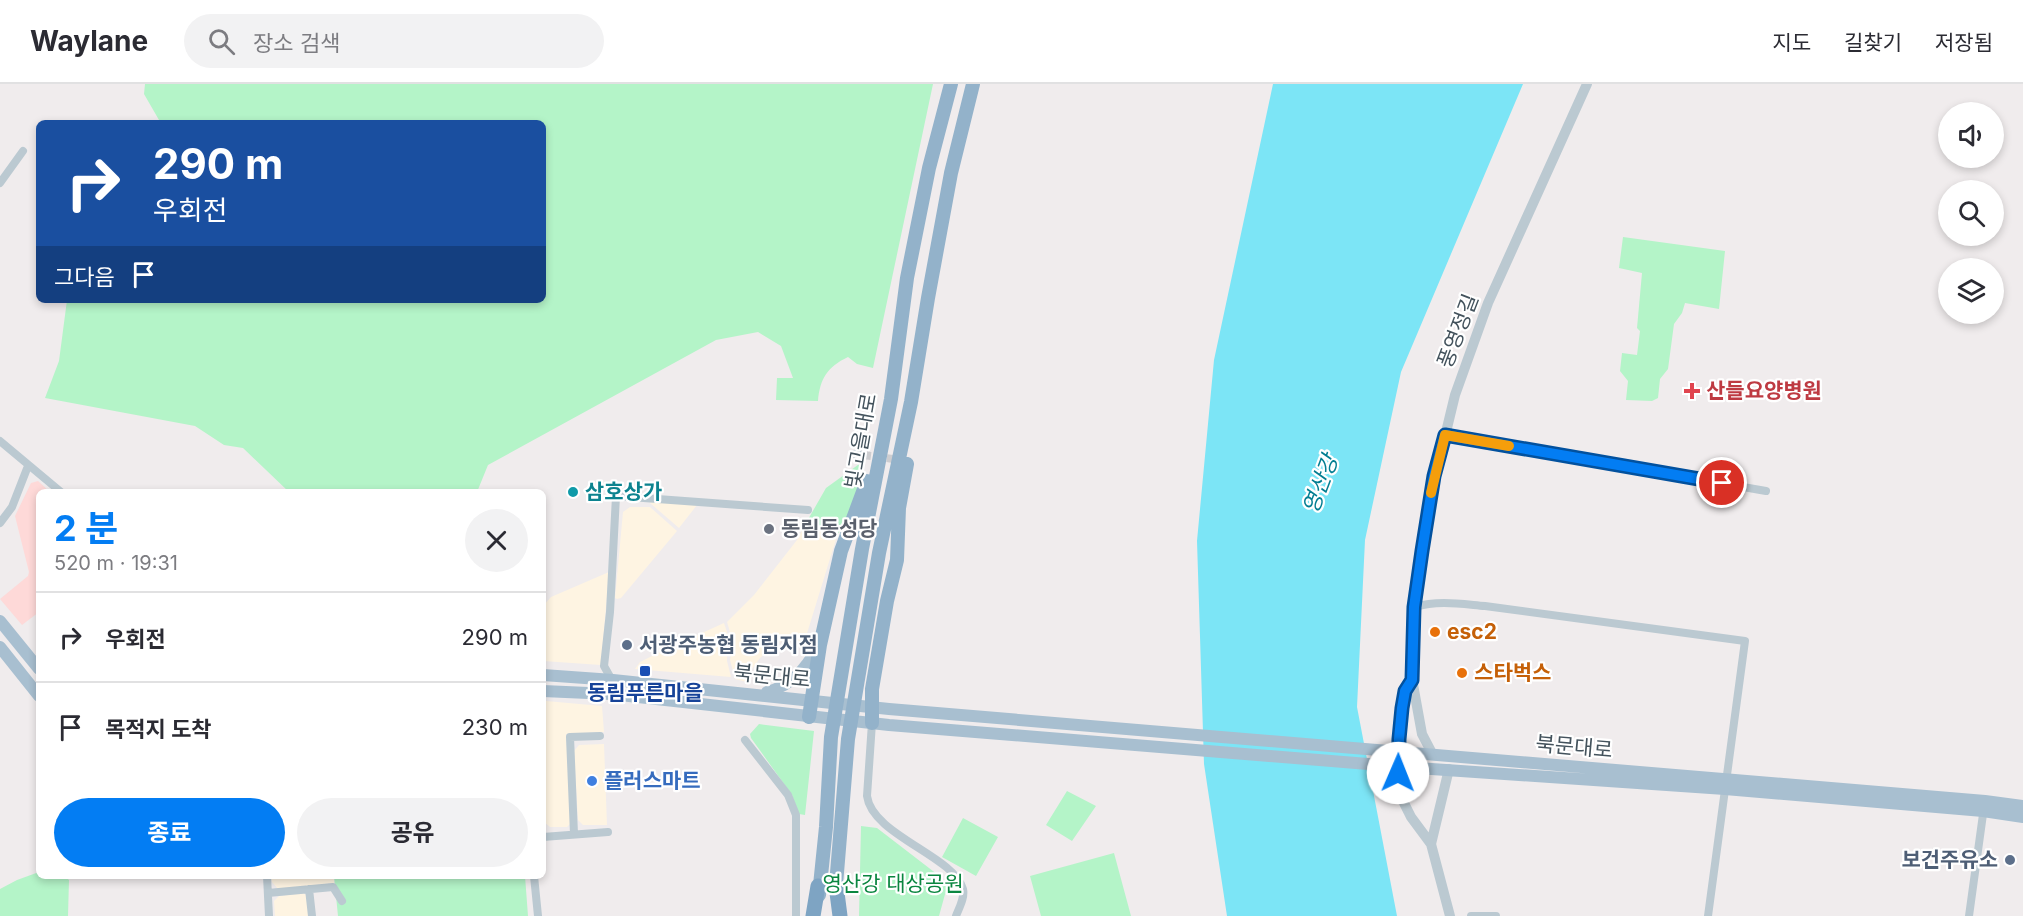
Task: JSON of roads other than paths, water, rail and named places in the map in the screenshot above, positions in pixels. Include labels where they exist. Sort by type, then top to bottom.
[{"type":"highway","name":"빛고을대로","points":[[819,916],[818,886],[826,827],[831,737],[862,549],[891,399],[907,278],[929,168],[951,84]]},
{"type":"highway","name":"빛고을대로","points":[[836,885],[848,739],[879,553],[911,402],[951,173],[973,84]]},
{"type":"highway","points":[[809,717],[820,645],[841,551],[865,490],[874,446],[891,399]]},
{"type":"highway","points":[[872,723],[872,689],[879,643],[897,560],[899,508],[909,453],[911,402]]},
{"type":"highway","points":[[836,885],[840,916]]},
{"type":"highway","points":[[813,916],[818,886]]},
{"type":"main road","points":[[0,621],[36,665]]},
{"type":"main road","points":[[758,694],[779,689],[798,677],[820,645]]},
{"type":"main road","points":[[0,647],[36,692]]},
{"type":"main road","name":"북문대로","points":[[546,675],[758,694],[889,709],[1433,755],[1726,784],[1984,806],[2023,806]]},
{"type":"main road","name":"북문대로","points":[[546,691],[611,694],[889,725],[1417,768],[1726,784]]},
{"type":"main road","name":"북문대로","points":[[1984,806],[2023,817]]},
{"type":"street","name":"풍영정길","points":[[1450,916],[1431,844],[1411,817],[1404,803],[1398,781],[1402,708],[1405,691],[1412,680],[1414,607],[1432,490],[1460,380],[1488,303],[1587,84]]},
{"type":"street","points":[[0,183],[23,151]]},
{"type":"street","points":[[1445,435],[1766,491]]},
{"type":"street","points":[[0,441],[57,489]]},
{"type":"street","points":[[0,523],[12,507],[28,466]]},
{"type":"street","points":[[611,694],[613,680],[604,666],[610,612],[616,496],[808,510]]},
{"type":"street","points":[[1414,607],[1427,603],[1444,602],[1485,606],[1745,641],[1709,912]]},
{"type":"street","points":[[1412,680],[1422,734],[1433,755]]},
{"type":"street","points":[[872,723],[868,805],[873,813],[886,824],[955,875],[963,890],[956,916]]},
{"type":"street","points":[[574,834],[570,737],[600,736]]},
{"type":"street","points":[[745,740],[788,795],[796,815],[796,916]]},
{"type":"street","points":[[1431,844],[1449,769]]},
{"type":"street","points":[[1968,916],[1984,806]]},
{"type":"street","points":[[546,837],[608,832]]},
{"type":"street","points":[[267,879],[269,916]]},
{"type":"street","points":[[534,879],[538,916]]},
{"type":"street","points":[[268,893],[333,887],[342,901]]},
{"type":"street","points":[[309,889],[312,916]]},
{"type":"street","points":[[1471,916],[1496,916]]},
{"type":"water","name":"영산강","points":[[1273,84],[1523,84],[1401,372],[1365,540],[1357,707],[1397,916],[1227,916],[1204,764],[1197,541],[1214,360]]},
{"type":"tunnel","points":[[863,455],[901,460]]},
{"type":"place","name":"산들요양병원","points":[[1692,391]]},
{"type":"place","name":"삼호상가","points":[[573,492]]},
{"type":"place","name":"동림동성당","points":[[769,529]]},
{"type":"place","name":"esc2","points":[[1435,632]]},
{"type":"place","name":"서광주농협 동림지점","points":[[627,645]]},
{"type":"place","name":"동림푸른마을","points":[[645,671]]},
{"type":"place","name":"스타벅스","points":[[1462,673]]},
{"type":"place","name":"플러스마트","points":[[592,781]]},
{"type":"place","name":"보건주유소","points":[[2010,860]]},
{"type":"park label","name":"영산강 대상공원","points":[[893,884]]}]
